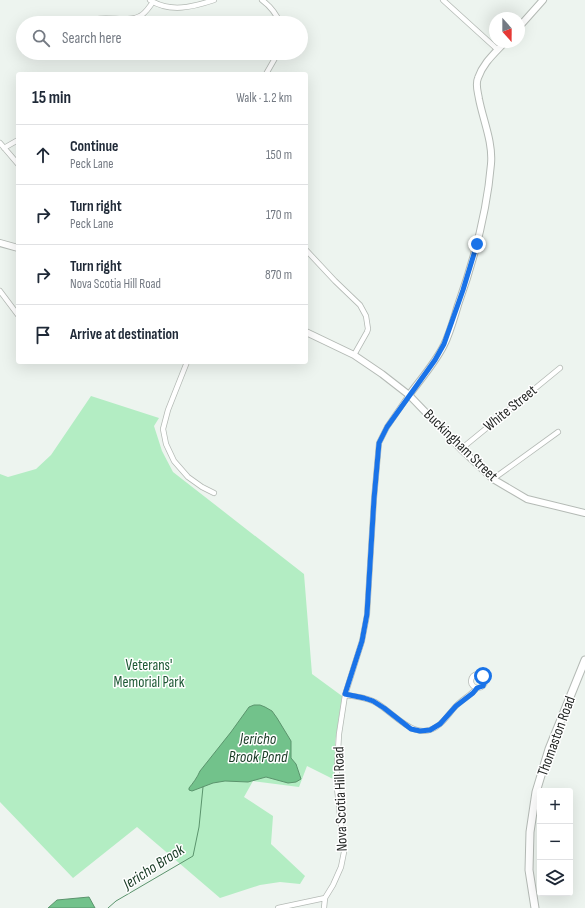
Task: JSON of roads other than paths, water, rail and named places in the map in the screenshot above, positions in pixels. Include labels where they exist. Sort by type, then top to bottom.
[{"type":"main road","name":"Thomaston Road","points":[[535,908],[529,870],[530,832],[536,792],[549,749],[585,660]]},
{"type":"street","points":[[140,16],[146,12],[151,1],[170,7],[181,8],[198,6],[214,0]]},
{"type":"street","points":[[262,0],[269,5],[277,16]]},
{"type":"street","points":[[443,0],[498,50]]},
{"type":"street","points":[[525,20],[543,0]]},
{"type":"street","name":"Nova Scotia Hill Road","points":[[325,898],[333,886],[344,852],[337,788],[339,734],[345,694],[362,641],[367,614],[379,443],[387,427],[435,360],[444,344],[477,244],[487,196],[491,162],[489,142],[476,85],[484,65],[498,50]]},
{"type":"street","points":[[267,72],[274,60]]},
{"type":"street","points":[[4,148],[16,141]]},
{"type":"street","points":[[0,143],[16,162]]},
{"type":"street","points":[[0,243],[16,247]]},
{"type":"street","points":[[308,252],[360,305],[366,316],[368,329],[354,355]]},
{"type":"street","points":[[0,291],[16,312]]},
{"type":"street","name":"Buckingham Street","points":[[308,333],[354,355],[409,395],[493,479],[527,499],[585,513]]},
{"type":"street","points":[[185,364],[168,410],[163,429],[166,444],[174,461],[188,477],[214,493]]},
{"type":"street","name":"White Street","points":[[461,448],[560,368]]},
{"type":"street","points":[[493,479],[558,432]]},
{"type":"street","points":[[345,694],[373,701],[411,729],[420,731],[430,730],[440,724],[456,706],[477,688]]},
{"type":"street","points":[[278,908],[325,898],[324,908]]},
{"type":"water","name":"Jericho Brook Pond","points":[[254,705],[265,707],[272,711],[277,718],[291,741],[291,758],[296,764],[301,779],[296,782],[288,783],[266,777],[248,782],[225,781],[213,783],[192,791],[189,790],[200,771],[249,707]]},
{"type":"water","points":[[89,897],[95,908],[48,908],[57,900]]},
{"type":"waterway","name":"Jericho Brook","points":[[108,908],[116,901],[193,856],[199,827],[203,787]]},
{"type":"park label","name":"Veterans' Memorial Park","points":[[149,674]]}]
